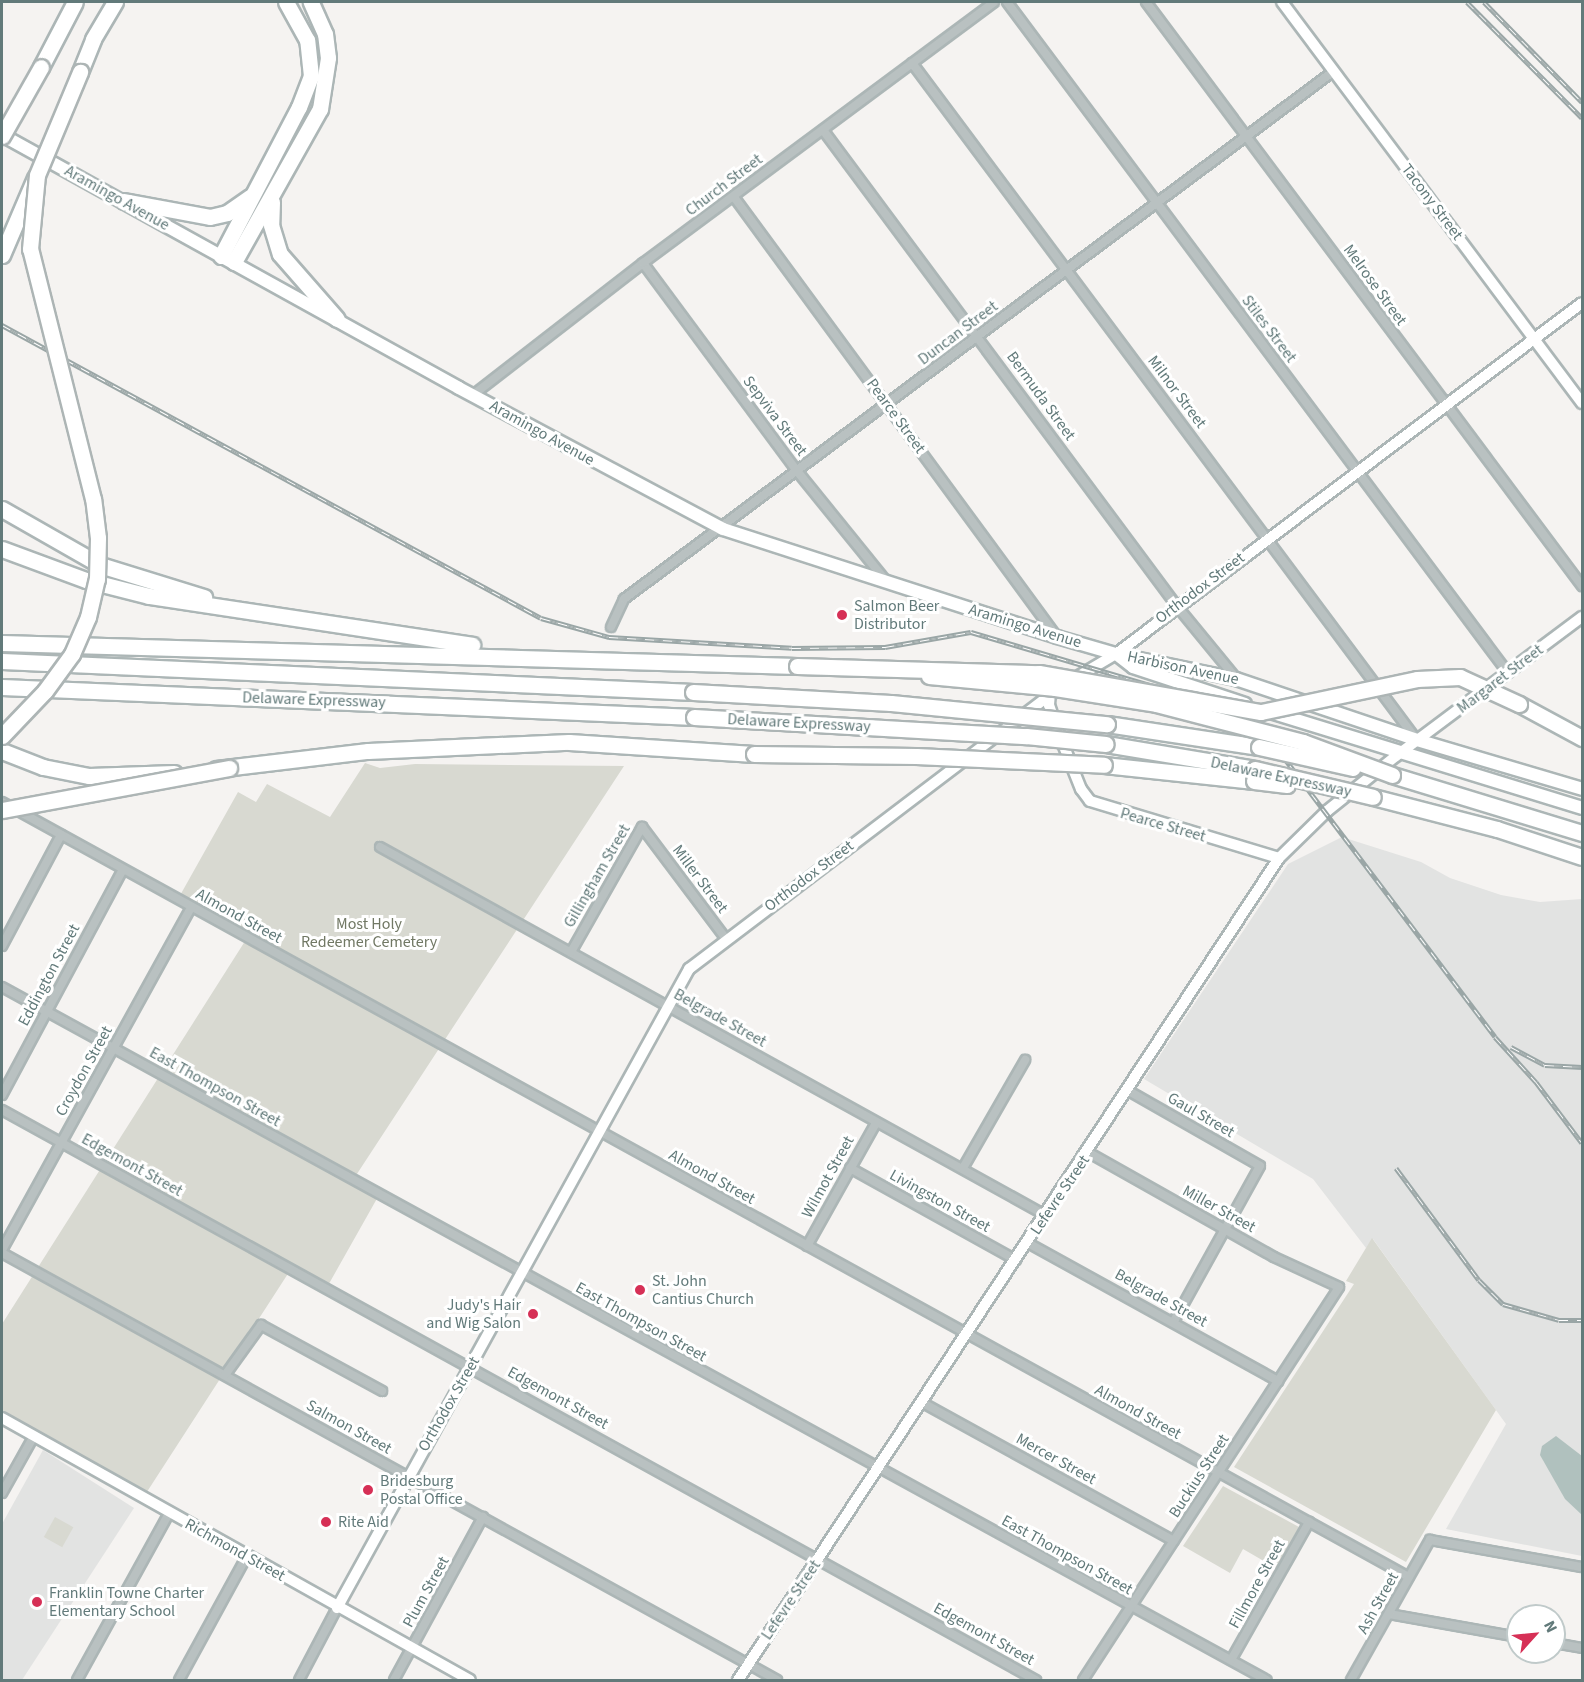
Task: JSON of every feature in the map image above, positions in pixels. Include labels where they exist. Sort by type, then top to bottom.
[{"type":"highway","points":[[2,136],[75,2]]},
{"type":"highway","points":[[56,40],[84,2]]},
{"type":"highway","points":[[2,255],[93,39],[116,2]]},
{"type":"highway","points":[[228,259],[253,196],[299,107],[311,76],[307,40],[286,2]]},
{"type":"highway","points":[[228,259],[273,196],[320,109],[327,83],[325,34],[311,2]]},
{"type":"highway","points":[[2,736],[45,692],[72,654],[88,618],[97,569],[93,499],[30,249],[37,175]]},
{"type":"highway","points":[[124,201],[210,217],[227,213],[253,196]]},
{"type":"highway","points":[[273,196],[271,225],[280,254],[338,319]]},
{"type":"highway","points":[[2,510],[75,552],[150,583],[282,617]]},
{"type":"highway","points":[[2,549],[117,589],[416,639],[594,659]]},
{"type":"highway","points":[[2,643],[1039,673],[1261,712],[1416,679],[1460,677],[1519,704],[1582,738]]},
{"type":"highway","name":"Delaware Expressway","points":[[2,661],[891,703],[1107,724],[1259,747],[1392,775],[1582,833]]},
{"type":"highway","points":[[797,666],[1001,682],[1156,704],[1303,742],[1392,775]]},
{"type":"highway","name":"Delaware Expressway","points":[[2,687],[694,717],[1017,735],[1106,744],[1373,797],[1497,829],[1582,857]]},
{"type":"highway","points":[[2,751],[44,767],[89,776],[229,768],[368,752],[568,742],[691,750],[1104,765],[1255,775]]},
{"type":"highway","points":[[2,810],[229,768]]},
{"type":"main road","points":[[2,126],[17,144]]},
{"type":"main road","name":"Aramingo Avenue","points":[[2,136],[124,201],[473,395],[723,529],[888,584],[1116,654]]},
{"type":"main road","name":"Harbison Avenue","points":[[1116,654],[1236,679],[1417,740],[1582,789]]},
{"type":"main road","name":"Harbison Avenue","points":[[1116,654],[1133,667],[1582,808]]},
{"type":"street","name":"Church Street","points":[[473,395],[643,263],[994,2]]},
{"type":"street","name":"Stiles Street","points":[[1007,2],[1509,673]]},
{"type":"street","name":"Melrose Street","points":[[1146,2],[1582,586]]},
{"type":"street","name":"Tacony Street","points":[[1282,2],[1582,403]]},
{"type":"street","name":"Milnor Street","points":[[912,63],[1068,269],[1417,740]]},
{"type":"street","name":"Duncan Street","points":[[611,627],[624,599],[723,529],[797,471],[1334,71]]},
{"type":"street","name":"Bermuda Street","points":[[823,130],[1176,605],[1236,679]]},
{"type":"street","name":"Pearce Street","points":[[734,197],[1057,637]]},
{"type":"street","name":"Sepviva Street","points":[[643,263],[797,471],[888,584]]},
{"type":"street","name":"Orthodox Street","points":[[299,1680],[408,1476],[471,1368],[689,969],[1050,693],[1116,654],[1266,537],[1582,303]]},
{"type":"street","name":"Margaret Street","points":[[1417,740],[1582,616]]},
{"type":"street","name":"Pearce Street","points":[[1050,693],[1049,705],[1059,734],[1081,789],[1090,801],[1279,858]]},
{"type":"street","name":"Lefevre Street","points":[[738,1680],[968,1335],[1279,858],[1327,811],[1417,740]]},
{"type":"street","name":"Almond Street","points":[[2,802],[1409,1577]]},
{"type":"street","name":"Gillingham Street","points":[[571,952],[633,838],[642,827],[650,837]]},
{"type":"street","points":[[2,946],[61,835]]},
{"type":"street","name":"Miller Street","points":[[650,837],[726,939]]},
{"type":"street","name":"Belgrade Street","points":[[380,847],[1045,1215]]},
{"type":"street","name":"Eddington Street","points":[[2,1095],[123,869]]},
{"type":"street","name":"Croydon Street","points":[[2,1251],[191,906]]},
{"type":"street","name":"East Thompson Street","points":[[2,987],[878,1470],[1267,1680]]},
{"type":"street","points":[[963,1168],[1025,1060]]},
{"type":"street","name":"Gaul Street","points":[[1127,1090],[1259,1166],[1224,1229]]},
{"type":"street","name":"Edgemont Street","points":[[2,1110],[819,1558],[1036,1680]]},
{"type":"street","name":"Wilmot Street","points":[[807,1246],[876,1123]]},
{"type":"street","name":"Miller Street","points":[[1088,1152],[1224,1229],[1339,1287]]},
{"type":"street","name":"Livingston Street","points":[[850,1168],[1016,1260]]},
{"type":"street","points":[[1174,1321],[1224,1229]]},
{"type":"street","name":"Belgrade Street","points":[[1028,1243],[1174,1321],[1278,1381]]},
{"type":"street","name":"Salmon Street","points":[[2,1251],[777,1680]]},
{"type":"street","name":"Buckius Street","points":[[1083,1680],[1339,1287]]},
{"type":"street","points":[[225,1375],[261,1325],[382,1391]]},
{"type":"street","name":"Mercer Street","points":[[923,1403],[1174,1541]]},
{"type":"street","name":"Richmond Street","points":[[2,1418],[337,1608],[470,1680]]},
{"type":"street","points":[[2,1493],[34,1436]]},
{"type":"street","points":[[76,1680],[169,1513]]},
{"type":"street","name":"Plum Street","points":[[394,1680],[483,1517]]},
{"type":"street","name":"Fillmore Street","points":[[1231,1660],[1309,1522]]},
{"type":"street","name":"Ash Street","points":[[1351,1680],[1431,1540],[1582,1567]]},
{"type":"street","points":[[179,1680],[247,1556]]},
{"type":"street","points":[[1389,1614],[1506,1635]]},
{"type":"street","points":[[1566,1645],[1582,1648]]},
{"type":"shaded area","points":[[1342,837],[1421,862],[1450,878],[1501,895],[1540,902],[1582,899],[1582,1556],[1446,1529],[1506,1424],[1373,1239],[1366,1248],[1313,1179],[1144,1079],[1288,864]]},
{"type":"shaded area","points":[[1556,1436],[1582,1456],[1582,1515],[1565,1499],[1540,1455],[1542,1446]]},
{"type":"shaded area","name":"Franklin Towne Charter Elementary School","points":[[43,1450],[134,1508],[22,1680],[2,1680],[2,1524]]},
{"type":"green space","name":"Most Holy Redeemer Cemetery","points":[[365,763],[380,768],[415,764],[624,766],[353,1180],[379,1195],[326,1289],[291,1269],[143,1498],[2,1418],[2,1324],[247,938],[178,899],[238,792],[256,802],[267,784],[330,817]]},
{"type":"green space","points":[[1372,1238],[1496,1410],[1406,1562],[1234,1467],[1354,1284],[1346,1281]]},
{"type":"green space","points":[[1223,1486],[1299,1527],[1276,1568],[1243,1549],[1230,1573],[1183,1546]]},
{"type":"green space","points":[[55,1517],[73,1527],[62,1547],[44,1537]]},
{"type":"railway","points":[[1467,2],[1582,118]]},
{"type":"railway","points":[[1484,2],[1582,102]]},
{"type":"railway","points":[[2,325],[541,618],[609,637],[792,648],[885,647],[971,632],[1207,702],[1244,722],[1279,751],[1495,1037],[1536,1082],[1582,1143]]},
{"type":"railway","points":[[1511,1047],[1545,1065],[1582,1067]]},
{"type":"railway","points":[[1396,1168],[1479,1280],[1503,1304],[1559,1320],[1582,1320]]},
{"type":"place","name":"Salmon Beer Distributor","points":[[842,615]]},
{"type":"place","name":"St. John Cantius Church","points":[[640,1290]]},
{"type":"place","name":"Judy's Hair and Wig Salon","points":[[533,1314]]},
{"type":"place","name":"Bridesburg Postal Office","points":[[368,1490]]},
{"type":"place","name":"Rite Aid","points":[[326,1522]]},
{"type":"place","name":"Franklin Towne Charter Elementary School","points":[[37,1602]]}]
